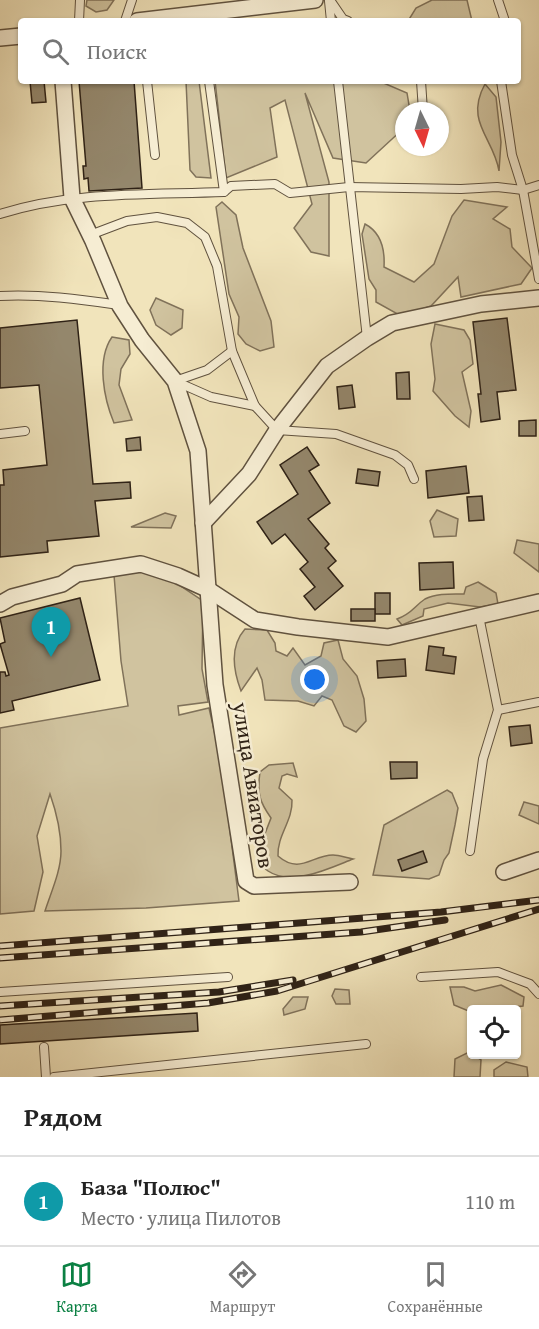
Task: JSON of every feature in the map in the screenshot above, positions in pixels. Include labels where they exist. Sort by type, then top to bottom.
[{"type":"street","points":[[201,18],[239,5],[315,0]]},
{"type":"street","points":[[0,38],[18,36]]},
{"type":"street","points":[[63,84],[72,198],[120,306],[142,340],[175,381]]},
{"type":"street","points":[[203,523],[249,474],[277,430],[327,366],[367,338],[392,323],[481,304],[539,298]]},
{"type":"street","name":"улица Авиаторов","points":[[175,381],[198,451],[215,684],[246,881],[254,886],[350,882]]},
{"type":"street","points":[[0,604],[12,597],[62,584],[77,574],[141,564],[178,576],[209,590],[255,620],[388,637],[539,602]]},
{"type":"street","points":[[504,872],[539,860]]},
{"type":"lane","points":[[79,18],[80,0]]},
{"type":"lane","points":[[126,18],[132,0]]},
{"type":"lane","points":[[329,0],[331,18]]},
{"type":"lane","points":[[329,0],[342,18]]},
{"type":"lane","points":[[498,0],[504,18]]},
{"type":"lane","points":[[147,84],[155,155]]},
{"type":"lane","points":[[209,84],[224,192]]},
{"type":"lane","points":[[338,84],[367,338]]},
{"type":"lane","points":[[421,84],[422,102]]},
{"type":"lane","points":[[501,84],[512,155],[523,190],[539,279]]},
{"type":"lane","points":[[0,214],[29,205],[72,198],[224,192],[231,186],[275,184],[290,192],[349,187],[461,189],[497,187],[523,190],[539,185]]},
{"type":"lane","points":[[90,235],[127,220],[157,217],[187,223],[205,237],[217,266],[232,351],[255,406],[277,430],[336,434],[395,455],[408,465],[414,479]]},
{"type":"lane","points":[[0,296],[30,295],[86,300],[120,306]]},
{"type":"lane","points":[[175,381],[207,370],[232,351]]},
{"type":"lane","points":[[175,381],[211,397],[255,406]]},
{"type":"lane","points":[[0,434],[25,430]]},
{"type":"lane","points":[[470,851],[483,759],[498,710],[479,616]]},
{"type":"lane","points":[[498,710],[539,702]]},
{"type":"lane","points":[[421,977],[498,972],[530,984],[539,994]]},
{"type":"lane","points":[[0,992],[228,977]]},
{"type":"lane","points":[[54,1077],[366,1044]]},
{"type":"lane","points":[[44,1047],[46,1077]]},
{"type":"shaded area","points":[[87,0],[114,0],[107,10],[96,12],[86,6]]},
{"type":"shaded area","points":[[432,0],[467,0],[471,18],[410,18],[416,8]]},
{"type":"shaded area","points":[[186,84],[199,84],[211,178],[196,177],[190,170]]},
{"type":"shaded area","points":[[215,84],[386,84],[407,93],[408,102],[395,102],[395,136],[366,163],[333,158],[305,93],[329,182],[329,256],[311,252],[294,228],[312,204],[285,100],[270,108],[277,157],[226,178]]},
{"type":"shaded area","points":[[485,84],[496,97],[501,142],[499,171],[479,120],[479,97]]},
{"type":"shaded area","points":[[464,200],[507,207],[493,219],[510,229],[512,247],[532,268],[521,284],[461,297],[458,277],[431,306],[401,316],[376,302],[376,290],[369,279],[362,234],[365,224],[379,237],[384,254],[384,267],[414,282],[434,264],[452,216]]},
{"type":"shaded area","points":[[222,202],[236,215],[243,248],[271,321],[274,347],[260,351],[246,344],[238,334],[239,317],[229,294],[216,207]]},
{"type":"shaded area","points":[[156,298],[183,310],[182,328],[171,335],[156,325],[150,310]]},
{"type":"shaded area","points":[[435,324],[464,330],[470,340],[473,364],[462,372],[471,411],[469,427],[455,416],[433,391],[435,379],[431,344]]},
{"type":"shaded area","points":[[112,337],[129,340],[130,354],[121,369],[119,385],[132,420],[114,423],[107,403],[103,380],[104,357]]},
{"type":"shaded area","points":[[437,510],[458,519],[456,536],[434,537],[430,521]]},
{"type":"shaded area","points":[[165,513],[176,516],[171,528],[131,527]]},
{"type":"shaded area","points":[[517,540],[539,544],[539,572],[514,553]]},
{"type":"shaded area","points":[[141,571],[176,583],[203,601],[202,669],[208,702],[178,706],[179,715],[209,708],[221,761],[239,901],[146,908],[45,911],[61,859],[58,822],[50,794],[37,836],[43,872],[34,911],[0,914],[0,728],[128,706],[121,661],[114,575]]},
{"type":"shaded area","points":[[478,582],[496,593],[498,604],[480,607],[448,603],[424,609],[423,616],[402,625],[397,619],[429,597],[464,594],[466,587]]},
{"type":"shaded area","points":[[245,629],[267,630],[275,643],[276,651],[287,656],[293,648],[305,665],[321,656],[324,643],[338,640],[343,659],[357,676],[364,699],[366,721],[356,732],[344,726],[332,700],[322,696],[314,706],[298,701],[265,700],[262,680],[257,668],[241,691],[234,659],[237,643]]},
{"type":"shaded area","points":[[293,763],[297,777],[287,774],[282,776],[279,788],[292,800],[292,808],[280,841],[278,856],[293,864],[306,863],[333,855],[353,859],[299,877],[288,877],[268,871],[258,860],[259,849],[271,818],[261,802],[260,772],[269,765]]},
{"type":"shaded area","points":[[447,790],[452,793],[458,808],[449,853],[439,875],[429,879],[373,875],[384,825]]},
{"type":"shaded area","points":[[524,802],[539,806],[539,824],[519,815]]},
{"type":"shaded area","points":[[501,985],[524,997],[523,1006],[467,1005],[467,1010],[454,1005],[450,987],[464,987],[475,991]]},
{"type":"shaded area","points":[[335,989],[349,990],[350,1004],[336,1004],[332,996]]},
{"type":"shaded area","points":[[293,997],[308,997],[305,1009],[284,1015],[283,1009]]},
{"type":"shaded area","points":[[467,1053],[467,1059],[481,1060],[480,1077],[454,1077],[455,1059]]},
{"type":"shaded area","points":[[506,1062],[527,1067],[528,1077],[494,1077],[494,1070]]},
{"type":"building","points":[[30,84],[44,84],[46,102],[32,103]]},
{"type":"building","points":[[79,84],[134,84],[142,188],[89,191],[88,178],[84,179],[83,166],[86,166]]},
{"type":"building","points":[[507,318],[516,390],[497,392],[500,419],[481,422],[478,394],[481,394],[473,322]]},
{"type":"building","points":[[77,320],[93,484],[130,482],[131,498],[95,501],[99,536],[47,541],[48,552],[0,557],[0,485],[4,485],[3,470],[47,465],[39,385],[0,388],[0,328]]},
{"type":"building","points":[[409,372],[410,399],[397,399],[396,373]]},
{"type":"building","points":[[352,385],[355,407],[339,409],[337,387]]},
{"type":"building","points":[[536,420],[536,436],[519,436],[519,421]]},
{"type":"building","points":[[140,437],[141,450],[127,451],[126,439]]},
{"type":"building","points":[[307,447],[319,465],[309,471],[330,503],[308,519],[329,544],[325,548],[336,561],[328,568],[343,586],[315,610],[304,596],[315,587],[300,569],[308,562],[285,534],[272,544],[257,522],[298,494],[280,465]]},
{"type":"building","points":[[466,466],[469,493],[428,498],[426,471]]},
{"type":"building","points":[[358,469],[380,472],[378,486],[356,483]]},
{"type":"building","points":[[482,496],[484,520],[469,521],[467,497]]},
{"type":"building","points":[[453,562],[454,588],[420,590],[419,563]]},
{"type":"building","points":[[375,593],[390,593],[390,614],[375,614]]},
{"type":"building","points":[[80,598],[100,680],[12,701],[14,710],[0,713],[0,672],[5,672],[6,676],[9,675],[0,644],[5,642],[0,618]]},
{"type":"building","points":[[351,609],[375,609],[375,621],[351,621]]},
{"type":"building","points":[[429,646],[444,648],[443,655],[456,657],[454,674],[426,670]]},
{"type":"building","points":[[405,659],[406,676],[378,678],[377,661]]},
{"type":"building","points":[[530,725],[532,743],[511,746],[509,727]]},
{"type":"building","points":[[390,762],[417,762],[417,778],[391,779]]},
{"type":"building","points":[[423,851],[427,862],[402,871],[398,860]]},
{"type":"building","points":[[197,1013],[198,1031],[0,1044],[0,1025]]},
{"type":"railway","points":[[0,946],[441,912],[539,900]]},
{"type":"railway","points":[[0,1020],[208,1003],[277,991],[539,909]]},
{"type":"railway","points":[[0,958],[361,932],[445,920]]},
{"type":"railway","points":[[0,1006],[219,992],[293,980]]},
{"type":"place","name":"База \"Полюс\"","points":[[51,657]]}]
